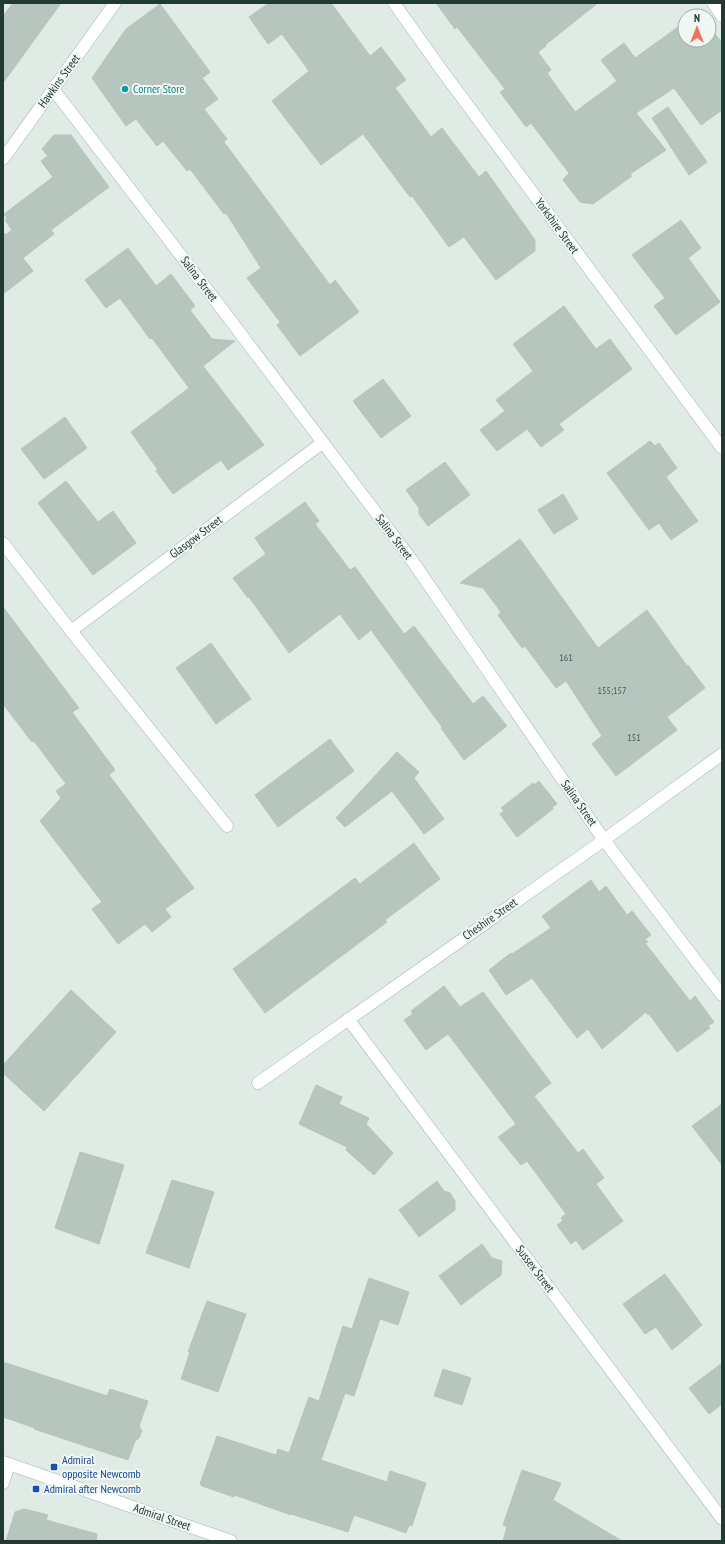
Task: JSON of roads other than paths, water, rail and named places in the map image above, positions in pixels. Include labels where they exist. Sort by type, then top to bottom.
[{"type":"street","name":"Hawkins Street","points":[[3,159],[115,3]]},
{"type":"street","name":"Yorkshire Street","points":[[394,3],[443,72],[722,448]]},
{"type":"street","points":[[713,3],[722,16]]},
{"type":"street","name":"Salina Street","points":[[53,89],[218,303],[322,443],[411,559],[604,840],[722,995]]},
{"type":"street","name":"Glasgow Street","points":[[71,631],[322,443]]},
{"type":"street","points":[[3,543],[71,631],[227,826]]},
{"type":"street","name":"Cheshire Street","points":[[258,1083],[604,840],[722,754]]},
{"type":"street","name":"Sussex Street","points":[[348,1019],[722,1519]]},
{"type":"street","points":[[3,1483],[6,1463]]},
{"type":"street","name":"Admiral Street","points":[[6,1463],[231,1541]]},
{"type":"place","name":"Corner Store","points":[[125,89]]},
{"type":"place","name":"Admiral opposite Newcomb","points":[[54,1467]]},
{"type":"place","name":"Admiral after Newcomb","points":[[36,1489]]}]
